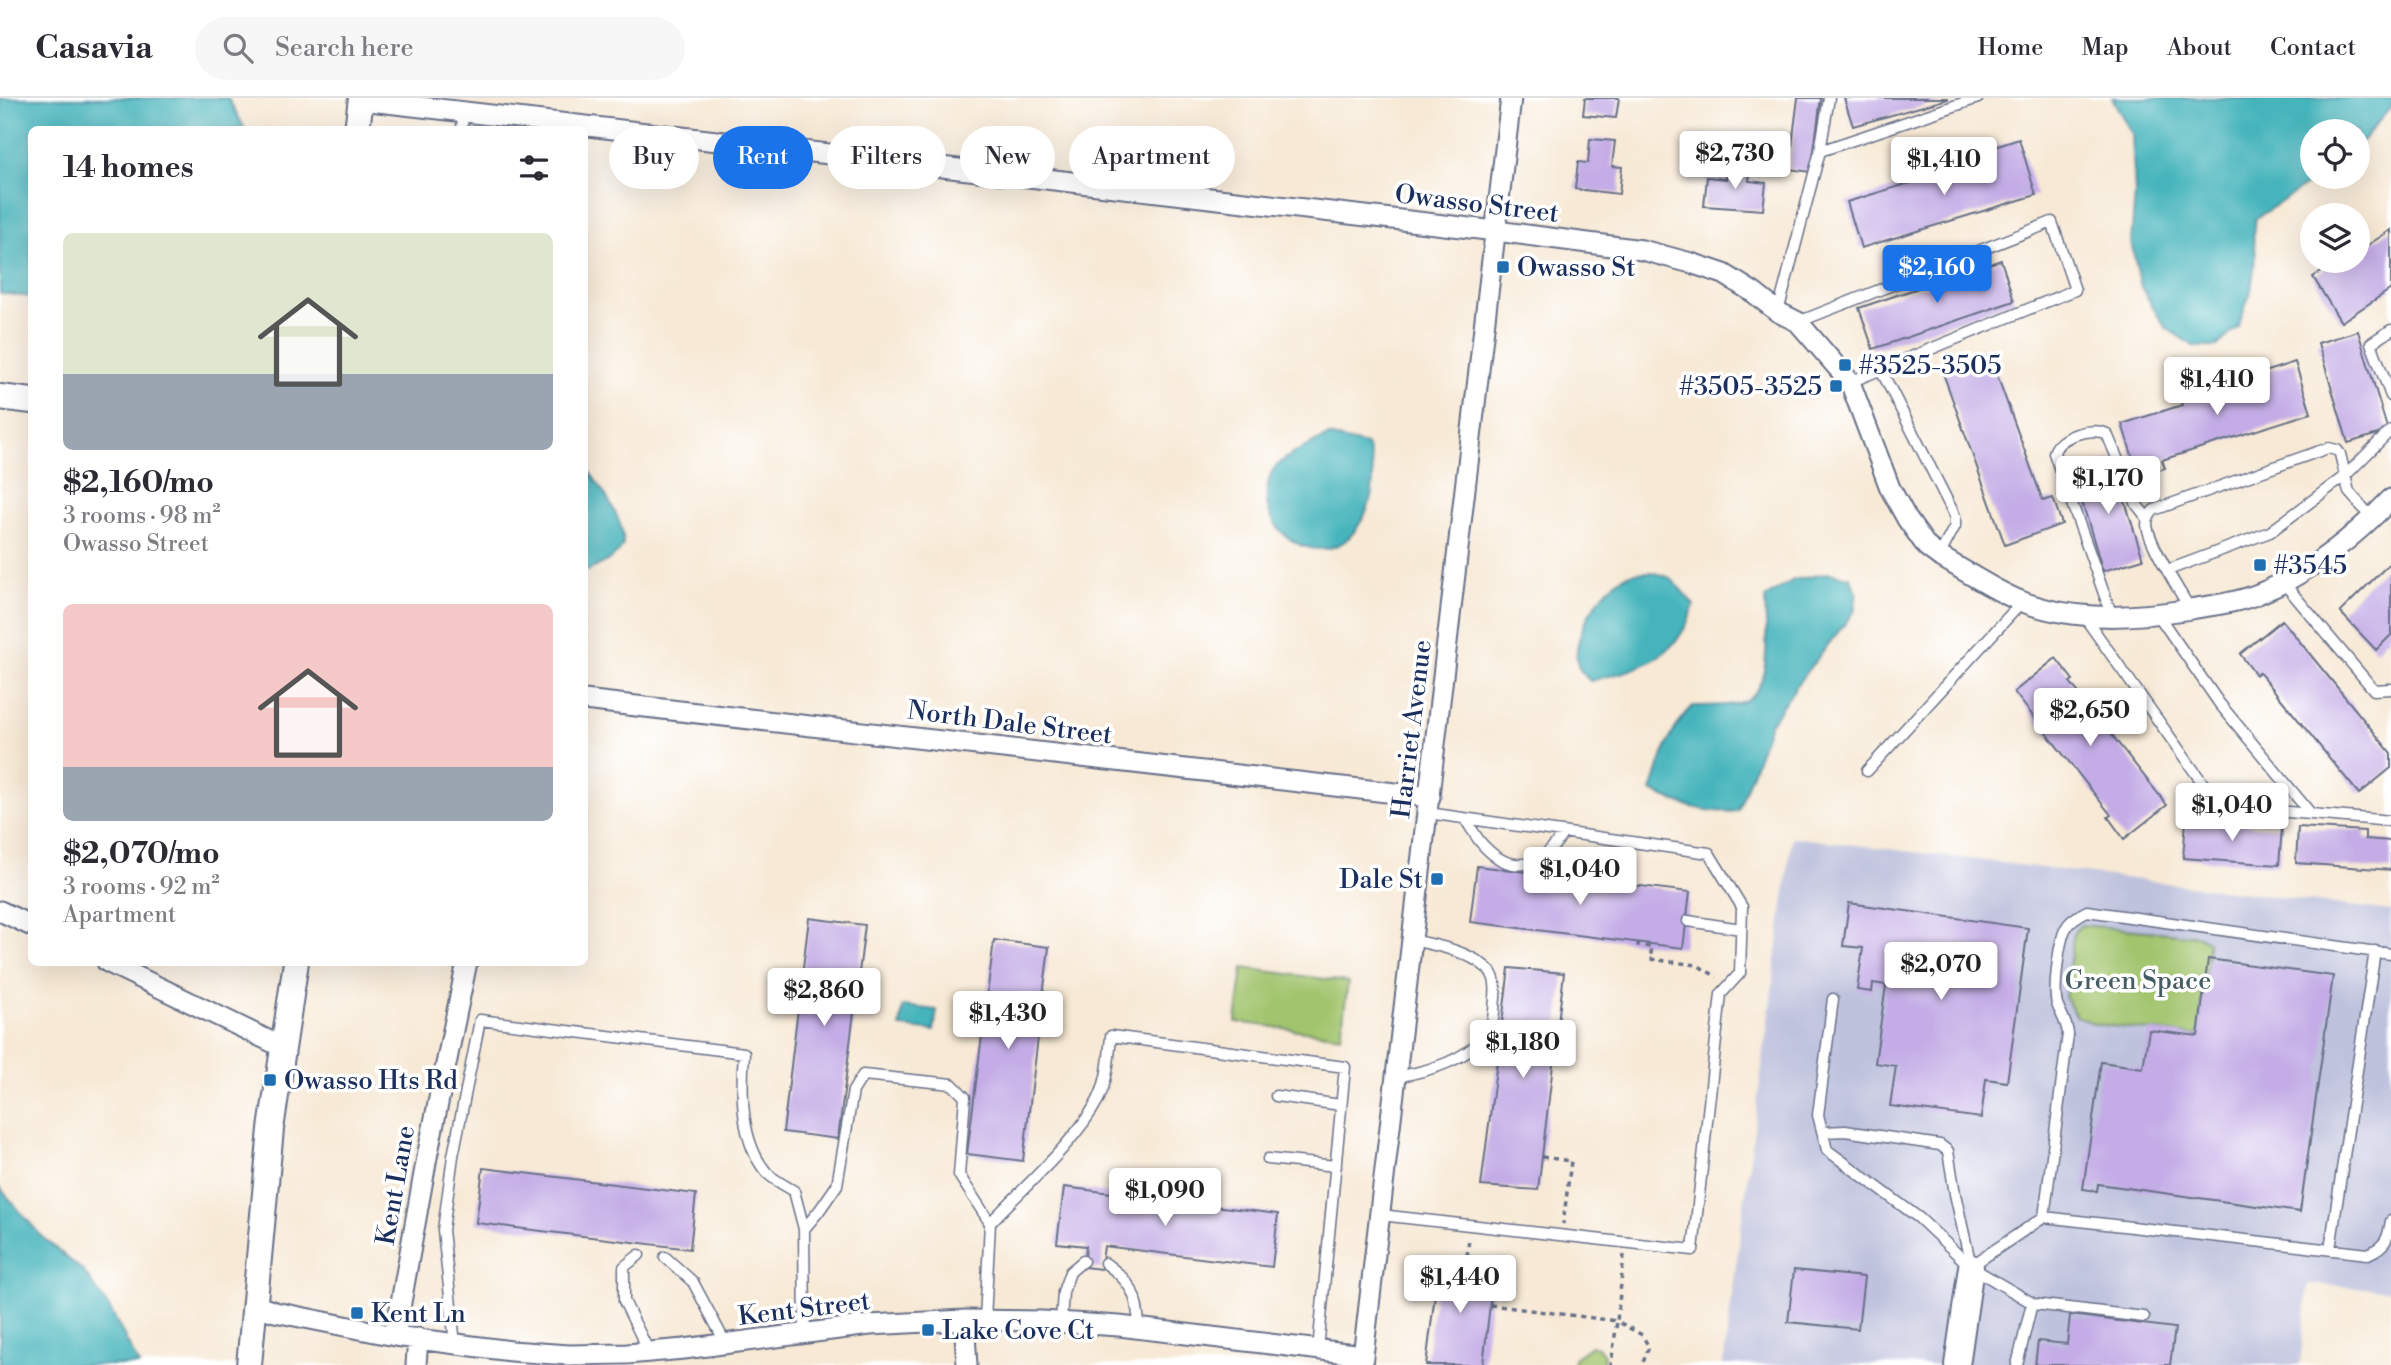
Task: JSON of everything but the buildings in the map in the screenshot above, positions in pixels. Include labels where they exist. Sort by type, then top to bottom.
[{"type":"street","name":"Harriet Avenue","points":[[1362,1360],[1511,98]]},
{"type":"street","name":"Owasso Street","points":[[361,99],[462,120],[518,126]]},
{"type":"street","points":[[358,126],[361,99]]},
{"type":"street","name":"Owasso Street","points":[[588,134],[1496,231],[1642,250],[1691,263],[1724,274],[1778,312],[1798,322],[1850,382],[1890,488],[1927,547],[2022,601],[2083,615],[2158,615],[2257,595],[2329,555],[2391,499]]},
{"type":"street","points":[[0,397],[28,400]]},
{"type":"street","name":"North Dale Street","points":[[588,700],[1429,805]]},
{"type":"street","points":[[0,911],[28,924]]},
{"type":"street","points":[[115,966],[282,1047]]},
{"type":"street","points":[[249,1365],[271,1129],[295,966]]},
{"type":"street","name":"Kent Lane","points":[[395,1336],[427,1157],[466,966]]},
{"type":"street","points":[[1957,1365],[1971,1267]]},
{"type":"street","name":"Kent Street","points":[[254,1305],[275,1312],[395,1336],[511,1351],[569,1355],[649,1352],[685,1357],[726,1344],[805,1333],[870,1325],[985,1320],[1139,1328],[1318,1350],[1362,1360]]},
{"type":"street","points":[[964,1320],[967,1365]]},
{"type":"street","points":[[416,1365],[418,1338]]},
{"type":"lane","points":[[1778,312],[1820,151],[1829,98]]},
{"type":"lane","points":[[1820,151],[1978,98]]},
{"type":"lane","points":[[1798,322],[2052,222],[2075,290],[1850,382]]},
{"type":"lane","points":[[2391,330],[2371,343],[2391,396]]},
{"type":"lane","points":[[1881,370],[1955,516],[1955,526],[1939,556]]},
{"type":"lane","points":[[2112,616],[2054,453],[2060,441],[2091,431],[2099,430],[2106,434],[2137,505],[2148,519]]},
{"type":"lane","points":[[2168,570],[2270,532],[2345,476],[2391,430]]},
{"type":"lane","points":[[2190,609],[2147,526],[2154,510],[2328,448],[2337,450],[2340,454],[2349,492],[2372,518]]},
{"type":"lane","points":[[2283,582],[2374,690],[2391,688]]},
{"type":"lane","points":[[1867,772],[2022,601]]},
{"type":"lane","points":[[2083,615],[2219,806],[2391,821]]},
{"type":"lane","points":[[2158,615],[2219,703],[2311,814]]},
{"type":"lane","points":[[1380,1215],[1693,1250],[1721,994],[1740,973],[1742,907],[1709,853],[1465,818],[1429,805]]},
{"type":"lane","points":[[1465,818],[1482,844],[1507,863],[1526,864],[1545,856],[1563,833]]},
{"type":"lane","points":[[2044,1217],[2068,1034],[2068,1027],[2057,1003],[2056,990],[2065,929],[2075,918],[2087,911],[2391,954]]},
{"type":"lane","points":[[1688,921],[1741,929]]},
{"type":"lane","points":[[1396,1077],[1431,1070],[1461,1054],[1478,1042],[1490,1028],[1493,1018],[1497,984],[1490,970],[1453,950],[1413,940]]},
{"type":"lane","points":[[2330,1249],[2375,951]]},
{"type":"lane","points":[[1833,999],[1818,1115],[1827,1150],[1919,1218],[1971,1267],[2032,1303],[2144,1318]]},
{"type":"lane","points":[[455,1344],[443,1230],[453,1156],[480,1020],[744,1053],[741,1091],[748,1139],[768,1173],[794,1191],[804,1229],[805,1333]]},
{"type":"lane","points":[[990,1223],[1068,1142],[1097,1100],[1107,1075],[1111,1036],[1345,1067],[1318,1350]]},
{"type":"lane","points":[[804,1229],[837,1185],[853,1091],[863,1075],[952,1084],[965,1097],[959,1175],[990,1223],[985,1320]]},
{"type":"lane","points":[[1276,1096],[1341,1105]]},
{"type":"lane","points":[[1823,1132],[1844,1131],[1940,1145],[1948,1151],[1971,1267]]},
{"type":"lane","points":[[1268,1159],[1336,1166]]},
{"type":"lane","points":[[1971,1267],[2044,1217],[2368,1254],[2380,1249],[2388,1241],[2391,1221]]},
{"type":"lane","points":[[639,1255],[624,1267],[624,1301],[649,1352]]},
{"type":"lane","points":[[665,1257],[693,1283],[726,1344]]},
{"type":"lane","points":[[1061,1322],[1063,1292],[1070,1272],[1083,1261]]},
{"type":"lane","points":[[1105,1263],[1123,1276],[1138,1301],[1139,1328]]},
{"type":"lane","points":[[2017,1365],[2032,1303]]},
{"type":"path","points":[[1639,942],[1638,945],[1652,947],[1650,959],[1698,965],[1730,985]]},
{"type":"path","points":[[1542,1157],[1571,1161],[1562,1236]]},
{"type":"path","points":[[1466,1266],[1471,1225]]},
{"type":"path","points":[[1611,1365],[1626,1243]]},
{"type":"path","points":[[1490,1306],[1617,1321],[1642,1335],[1649,1347],[1642,1365]]},
{"type":"shaded area","points":[[1792,837],[2391,911],[2391,1290],[2308,1284],[2300,1365],[1723,1365]]},
{"type":"green space","name":"Green Space","points":[[2081,925],[2199,936],[2208,941],[2198,1036],[2095,1024],[2076,1016],[2065,997],[2074,932]]},
{"type":"green space","points":[[1243,968],[1348,982],[1341,1036],[1236,1022]]},
{"type":"green space","points":[[1591,1346],[1598,1347],[1604,1355],[1603,1365],[1573,1365],[1574,1358]]},
{"type":"water","points":[[0,98],[228,98],[243,126],[28,126],[28,297],[0,293]]},
{"type":"water","points":[[2112,98],[2391,98],[2391,107],[2370,132],[2370,119],[2300,119],[2301,189],[2255,219],[2253,235],[2256,254],[2251,291],[2238,327],[2216,347],[2195,347],[2166,328],[2141,287],[2131,242],[2135,194],[2132,134]]},
{"type":"water","points":[[1328,436],[1367,445],[1373,472],[1372,491],[1367,509],[1350,537],[1338,545],[1324,549],[1310,548],[1297,544],[1276,525],[1267,499],[1268,485],[1272,472],[1285,459]]},
{"type":"water","points":[[588,470],[612,507],[622,531],[623,542],[620,550],[601,565],[588,571]]},
{"type":"water","points":[[1652,572],[1671,578],[1694,605],[1687,623],[1668,650],[1655,659],[1625,672],[1590,681],[1580,670],[1577,656],[1578,643],[1590,614],[1609,588],[1620,579],[1633,573]]},
{"type":"water","points":[[1829,573],[1850,577],[1857,592],[1854,612],[1804,675],[1770,724],[1738,811],[1693,807],[1651,791],[1672,735],[1693,706],[1738,703],[1750,697],[1758,687],[1766,658],[1765,598],[1793,580]]},
{"type":"water","points":[[903,1006],[937,1010],[934,1031],[900,1027]]},
{"type":"water","points":[[0,1188],[42,1237],[83,1271],[110,1309],[139,1365],[0,1365]]},
{"type":"place","name":"Owasso St","points":[[1503,267]]},
{"type":"place","name":"#3525-3505","points":[[1845,365]]},
{"type":"place","name":"#3505-3525","points":[[1836,386]]},
{"type":"place","name":"#3545","points":[[2260,565]]},
{"type":"place","name":"Dale St","points":[[1437,879]]},
{"type":"place","name":"Owasso Hts Rd","points":[[270,1080]]},
{"type":"place","name":"Kent Ln","points":[[357,1313]]},
{"type":"place","name":"Lake Cove Ct","points":[[928,1330]]}]
